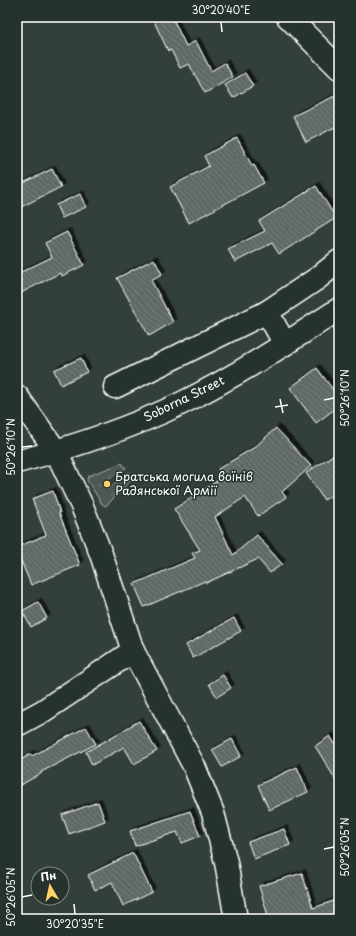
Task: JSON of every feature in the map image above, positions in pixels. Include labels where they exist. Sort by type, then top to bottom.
[{"type":"street","points":[[288,17],[339,68]]},
{"type":"street","points":[[115,387],[267,312],[318,278],[339,261]]},
{"type":"street","name":"Soborna Street","points":[[17,462],[107,434],[180,404],[240,371],[339,309]]},
{"type":"street","points":[[267,312],[285,344]]},
{"type":"street","points":[[17,396],[56,451],[82,506],[101,554],[133,651],[194,766],[213,813],[226,862],[236,919]]},
{"type":"street","points":[[17,725],[43,711],[133,651]]},
{"type":"green space","points":[[122,463],[126,468],[102,483],[107,489],[129,472],[133,478],[106,506],[102,504],[87,480],[88,476]]},
{"type":"building","points":[[152,17],[172,17],[186,46],[196,41],[211,71],[225,63],[233,77],[205,93],[189,64],[180,68],[171,50],[168,51]]},
{"type":"building","points":[[245,73],[253,86],[233,98],[225,85]]},
{"type":"building","points":[[339,94],[339,125],[306,142],[293,116]]},
{"type":"building","points":[[237,138],[252,166],[254,165],[264,183],[189,223],[170,187],[209,166],[204,156]]},
{"type":"building","points":[[52,169],[61,187],[17,209],[17,186]]},
{"type":"building","points":[[316,186],[336,218],[279,254],[272,243],[235,262],[228,249],[265,231],[259,221]]},
{"type":"building","points":[[80,194],[86,207],[62,218],[56,205]]},
{"type":"building","points":[[67,232],[84,265],[62,276],[60,273],[17,295],[17,274],[52,257],[45,243]]},
{"type":"building","points":[[154,259],[162,274],[151,280],[173,322],[149,336],[117,278]]},
{"type":"building","points":[[81,358],[87,372],[61,385],[54,370]]},
{"type":"building","points":[[317,368],[339,398],[339,406],[316,423],[290,388]]},
{"type":"building","points":[[276,428],[311,466],[282,492],[286,497],[258,516],[245,497],[215,517],[233,555],[257,535],[282,564],[270,573],[258,559],[206,583],[205,581],[144,607],[134,584],[195,558],[192,553],[200,550],[174,509],[223,477],[218,469],[255,447]]},
{"type":"building","points":[[339,451],[339,491],[324,500],[306,473]]},
{"type":"building","points":[[53,491],[59,513],[80,565],[31,585],[17,551],[17,547],[46,535],[32,499]]},
{"type":"building","points":[[38,602],[47,618],[31,627],[22,611]]},
{"type":"building","points":[[234,618],[241,631],[193,658],[186,645]]},
{"type":"building","points":[[223,675],[231,688],[217,697],[209,684]]},
{"type":"building","points":[[139,721],[157,751],[134,764],[124,747],[92,765],[86,752]]},
{"type":"building","points":[[86,727],[96,744],[41,772],[42,773],[17,787],[17,762],[31,754],[32,756]]},
{"type":"building","points":[[330,736],[339,750],[339,785],[315,746]]},
{"type":"building","points":[[232,739],[241,756],[222,767],[212,750]]},
{"type":"building","points":[[297,767],[308,792],[269,810],[258,785]]},
{"type":"building","points":[[98,802],[105,821],[69,834],[62,815]]},
{"type":"building","points":[[190,811],[200,836],[182,843],[177,832],[135,846],[130,831]]},
{"type":"building","points":[[284,829],[290,845],[254,859],[248,842]]},
{"type":"building","points":[[133,853],[152,892],[123,906],[112,882],[95,890],[88,875]]},
{"type":"building","points":[[302,873],[313,908],[339,899],[339,915],[327,919],[269,919],[259,886]]},
{"type":"place","name":"Братська могила воїнів Радянської Армії","points":[[107,484]]}]
